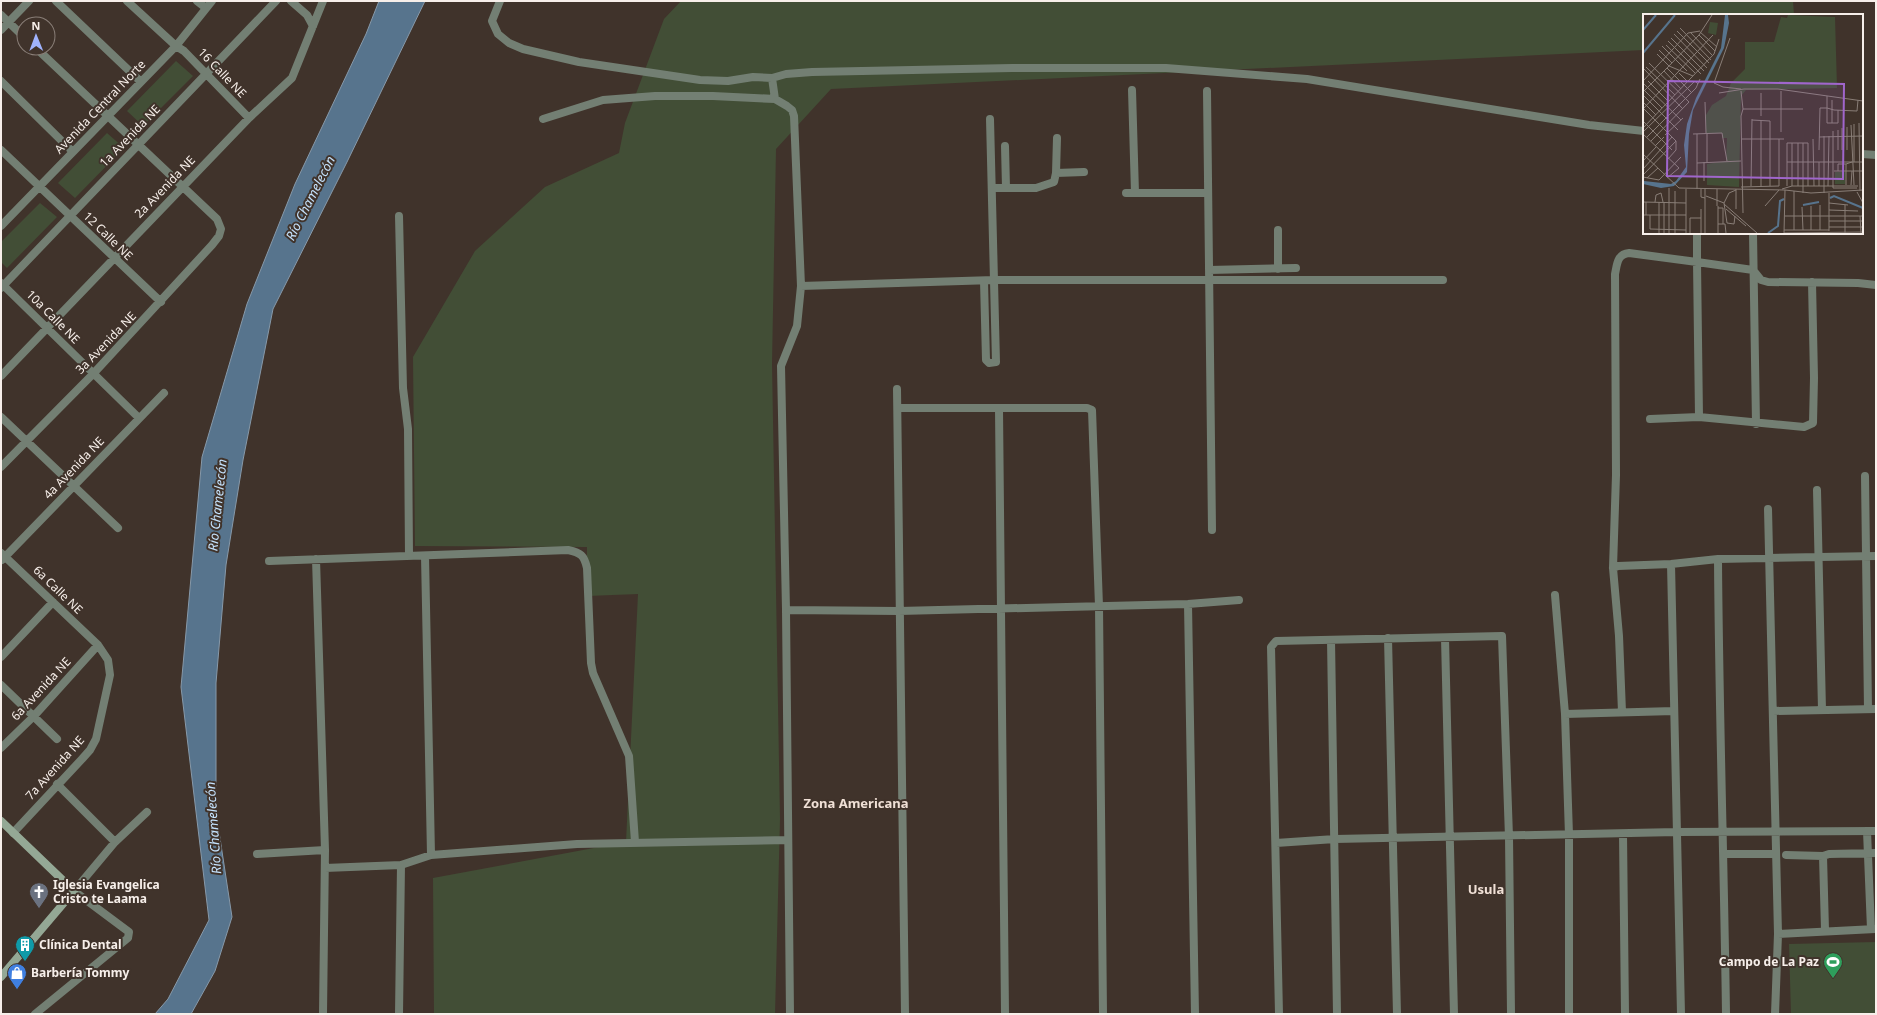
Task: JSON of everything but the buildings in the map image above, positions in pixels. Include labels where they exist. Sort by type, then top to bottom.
[{"type":"street","points":[[1,30],[29,1]]},
{"type":"street","points":[[56,1],[141,82]]},
{"type":"street","name":"16 Calle NE","points":[[127,1],[208,74],[248,118]]},
{"type":"street","points":[[198,1],[206,8]]},
{"type":"street","name":"Avenida Central Norte","points":[[3,221],[73,152],[176,46],[212,1]]},
{"type":"street","name":"1a Avenida NE","points":[[2,286],[138,144],[208,74],[276,1]]},
{"type":"street","points":[[290,1],[307,15],[314,26]]},
{"type":"street","name":"2a Avenida NE","points":[[1,376],[248,118],[292,78],[323,1]]},
{"type":"street","points":[[500,1],[492,21],[494,27],[498,34],[509,43],[523,49],[579,62],[700,80],[728,81],[753,77],[772,78],[786,74],[812,72],[1012,68],[1166,68],[1307,79],[1589,126],[1643,131]]},
{"type":"street","points":[[1,15],[16,29]]},
{"type":"street","points":[[44,56],[182,186]]},
{"type":"street","points":[[772,78],[775,100]]},
{"type":"street","points":[[1,81],[73,152]]},
{"type":"street","points":[[1132,90],[1136,193]]},
{"type":"street","points":[[1207,91],[1212,530]]},
{"type":"street","points":[[543,119],[603,100],[654,96],[713,96],[775,100],[792,110],[794,116],[801,286],[797,326],[780,366],[786,610],[790,1014]]},
{"type":"street","points":[[984,281],[986,360],[989,363],[997,361],[990,119]]},
{"type":"street","points":[[992,188],[1036,188],[1054,182],[1056,173],[1057,138]]},
{"type":"street","points":[[1005,146],[1006,188]]},
{"type":"street","name":"12 Calle NE","points":[[1,150],[160,302]]},
{"type":"street","points":[[1863,154],[1876,155]]},
{"type":"street","points":[[1056,173],[1084,172]]},
{"type":"street","name":"3a Avenida NE","points":[[1,468],[93,374],[219,236],[221,229],[217,219],[182,186]]},
{"type":"street","points":[[1126,193],[1207,193]]},
{"type":"street","points":[[399,216],[403,388],[408,429],[409,556]]},
{"type":"street","points":[[1278,230],[1278,269]]},
{"type":"street","points":[[1697,234],[1699,417]]},
{"type":"street","points":[[1753,234],[1756,424]]},
{"type":"street","points":[[1622,712],[1619,636],[1613,568],[1616,489],[1615,274],[1618,259],[1624,253],[1629,253],[1753,270],[1761,280],[1768,282],[1812,282],[1876,285]]},
{"type":"street","points":[[1209,270],[1296,268]]},
{"type":"street","points":[[801,286],[994,280],[1443,280]]},
{"type":"street","points":[[1650,419],[1699,417],[1756,424],[1804,427],[1813,423],[1814,394],[1812,282]]},
{"type":"street","name":"10a Calle NE","points":[[2,286],[139,418]]},
{"type":"street","points":[[897,389],[905,1014]]},
{"type":"street","name":"4a Avenida NE","points":[[2,556],[164,393]]},
{"type":"street","points":[[898,408],[1087,408],[1092,410],[1099,606],[1103,1014]]},
{"type":"street","points":[[999,409],[1004,1014]]},
{"type":"street","points":[[1,417],[118,528]]},
{"type":"street","points":[[1773,711],[1872,709],[1865,556],[1865,476]]},
{"type":"street","points":[[1817,490],[1822,710]]},
{"type":"street","points":[[1768,508],[1778,934],[1775,1014]]},
{"type":"street","points":[[269,561],[568,550],[579,553],[585,560],[591,663],[593,673],[629,756],[635,842]]},
{"type":"street","name":"6a Calle NE","points":[[2,556],[98,645]]},
{"type":"street","points":[[425,556],[432,855]]},
{"type":"street","points":[[1613,568],[1618,566],[1671,564],[1718,559],[1876,556]]},
{"type":"street","points":[[316,559],[325,850],[323,1014]]},
{"type":"street","points":[[1718,559],[1726,1014]]},
{"type":"street","points":[[1671,564],[1681,1014]]},
{"type":"street","points":[[1555,595],[1565,714],[1569,835],[1569,1014]]},
{"type":"street","points":[[786,610],[899,611],[1188,604],[1239,600]]},
{"type":"street","points":[[1,657],[53,602]]},
{"type":"street","points":[[1188,604],[1195,1014]]},
{"type":"street","points":[[1279,1014],[1271,647],[1276,641],[1502,636],[1509,837],[1511,1014]]},
{"type":"street","points":[[1388,638],[1397,1014]]},
{"type":"street","points":[[1445,638],[1451,838],[1454,1014]]},
{"type":"street","points":[[1331,640],[1338,1014]]},
{"type":"street","name":"6a Avenida NE","points":[[1,748],[34,716],[98,645]]},
{"type":"street","name":"7a Avenida NE","points":[[13,833],[90,750],[99,726],[110,675],[108,660],[98,645]]},
{"type":"street","points":[[1,685],[57,739]]},
{"type":"street","points":[[1565,714],[1674,711]]},
{"type":"street","points":[[57,784],[115,842]]},
{"type":"street","points":[[1,977],[115,842],[147,812]]},
{"type":"street","points":[[1,821],[74,891],[129,932],[128,938],[35,1014]]},
{"type":"street","points":[[1778,934],[1825,930],[1874,929],[1872,853],[1867,831]]},
{"type":"street","points":[[1276,843],[1335,839],[1509,837],[1676,832],[1724,833],[1876,831]]},
{"type":"street","points":[[1623,834],[1625,1014]]},
{"type":"street","points":[[325,868],[401,865],[432,855],[577,844],[788,840]]},
{"type":"street","points":[[257,854],[325,850]]},
{"type":"street","points":[[1786,855],[1823,856],[1829,854],[1872,853]]},
{"type":"street","points":[[1724,854],[1776,854]]},
{"type":"street","points":[[1823,856],[1825,930]]},
{"type":"street","points":[[399,1014],[401,865]]},
{"type":"green space","points":[[681,1],[1793,1],[1794,14],[1643,14],[1643,50],[831,89],[776,149],[772,364],[780,819],[775,1014],[434,1014],[433,878],[626,842],[638,594],[587,596],[587,547],[415,546],[413,357],[475,251],[545,187],[619,153],[625,123],[664,19]]},
{"type":"green space","points":[[176,61],[193,76],[143,126],[127,111]]},
{"type":"green space","points":[[107,133],[124,148],[75,198],[58,183]]},
{"type":"green space","points":[[40,203],[57,217],[7,268],[1,262],[1,242]]},
{"type":"green space","name":"Campo de La Paz","points":[[1876,942],[1876,1014],[1791,1014],[1789,944]]},
{"type":"water","name":"Río Chamelecón","points":[[379,1],[425,1],[347,162],[273,309],[243,460],[226,565],[216,683],[216,812],[232,917],[215,971],[191,1014],[155,1014],[168,999],[209,920],[181,687],[202,457],[247,304],[295,184],[366,34]]},
{"type":"place","name":"Iglesia Evangelica Cristo te Laama","points":[[39,909]]},
{"type":"place","name":"Clínica Dental","points":[[25,962]]},
{"type":"place","name":"Campo de La Paz","points":[[1833,979]]},
{"type":"place","name":"Barbería Tommy","points":[[17,990]]},
{"type":"district","name":"Zona Americana","points":[[856,803]]},
{"type":"district","name":"Usula","points":[[1486,889]]}]
